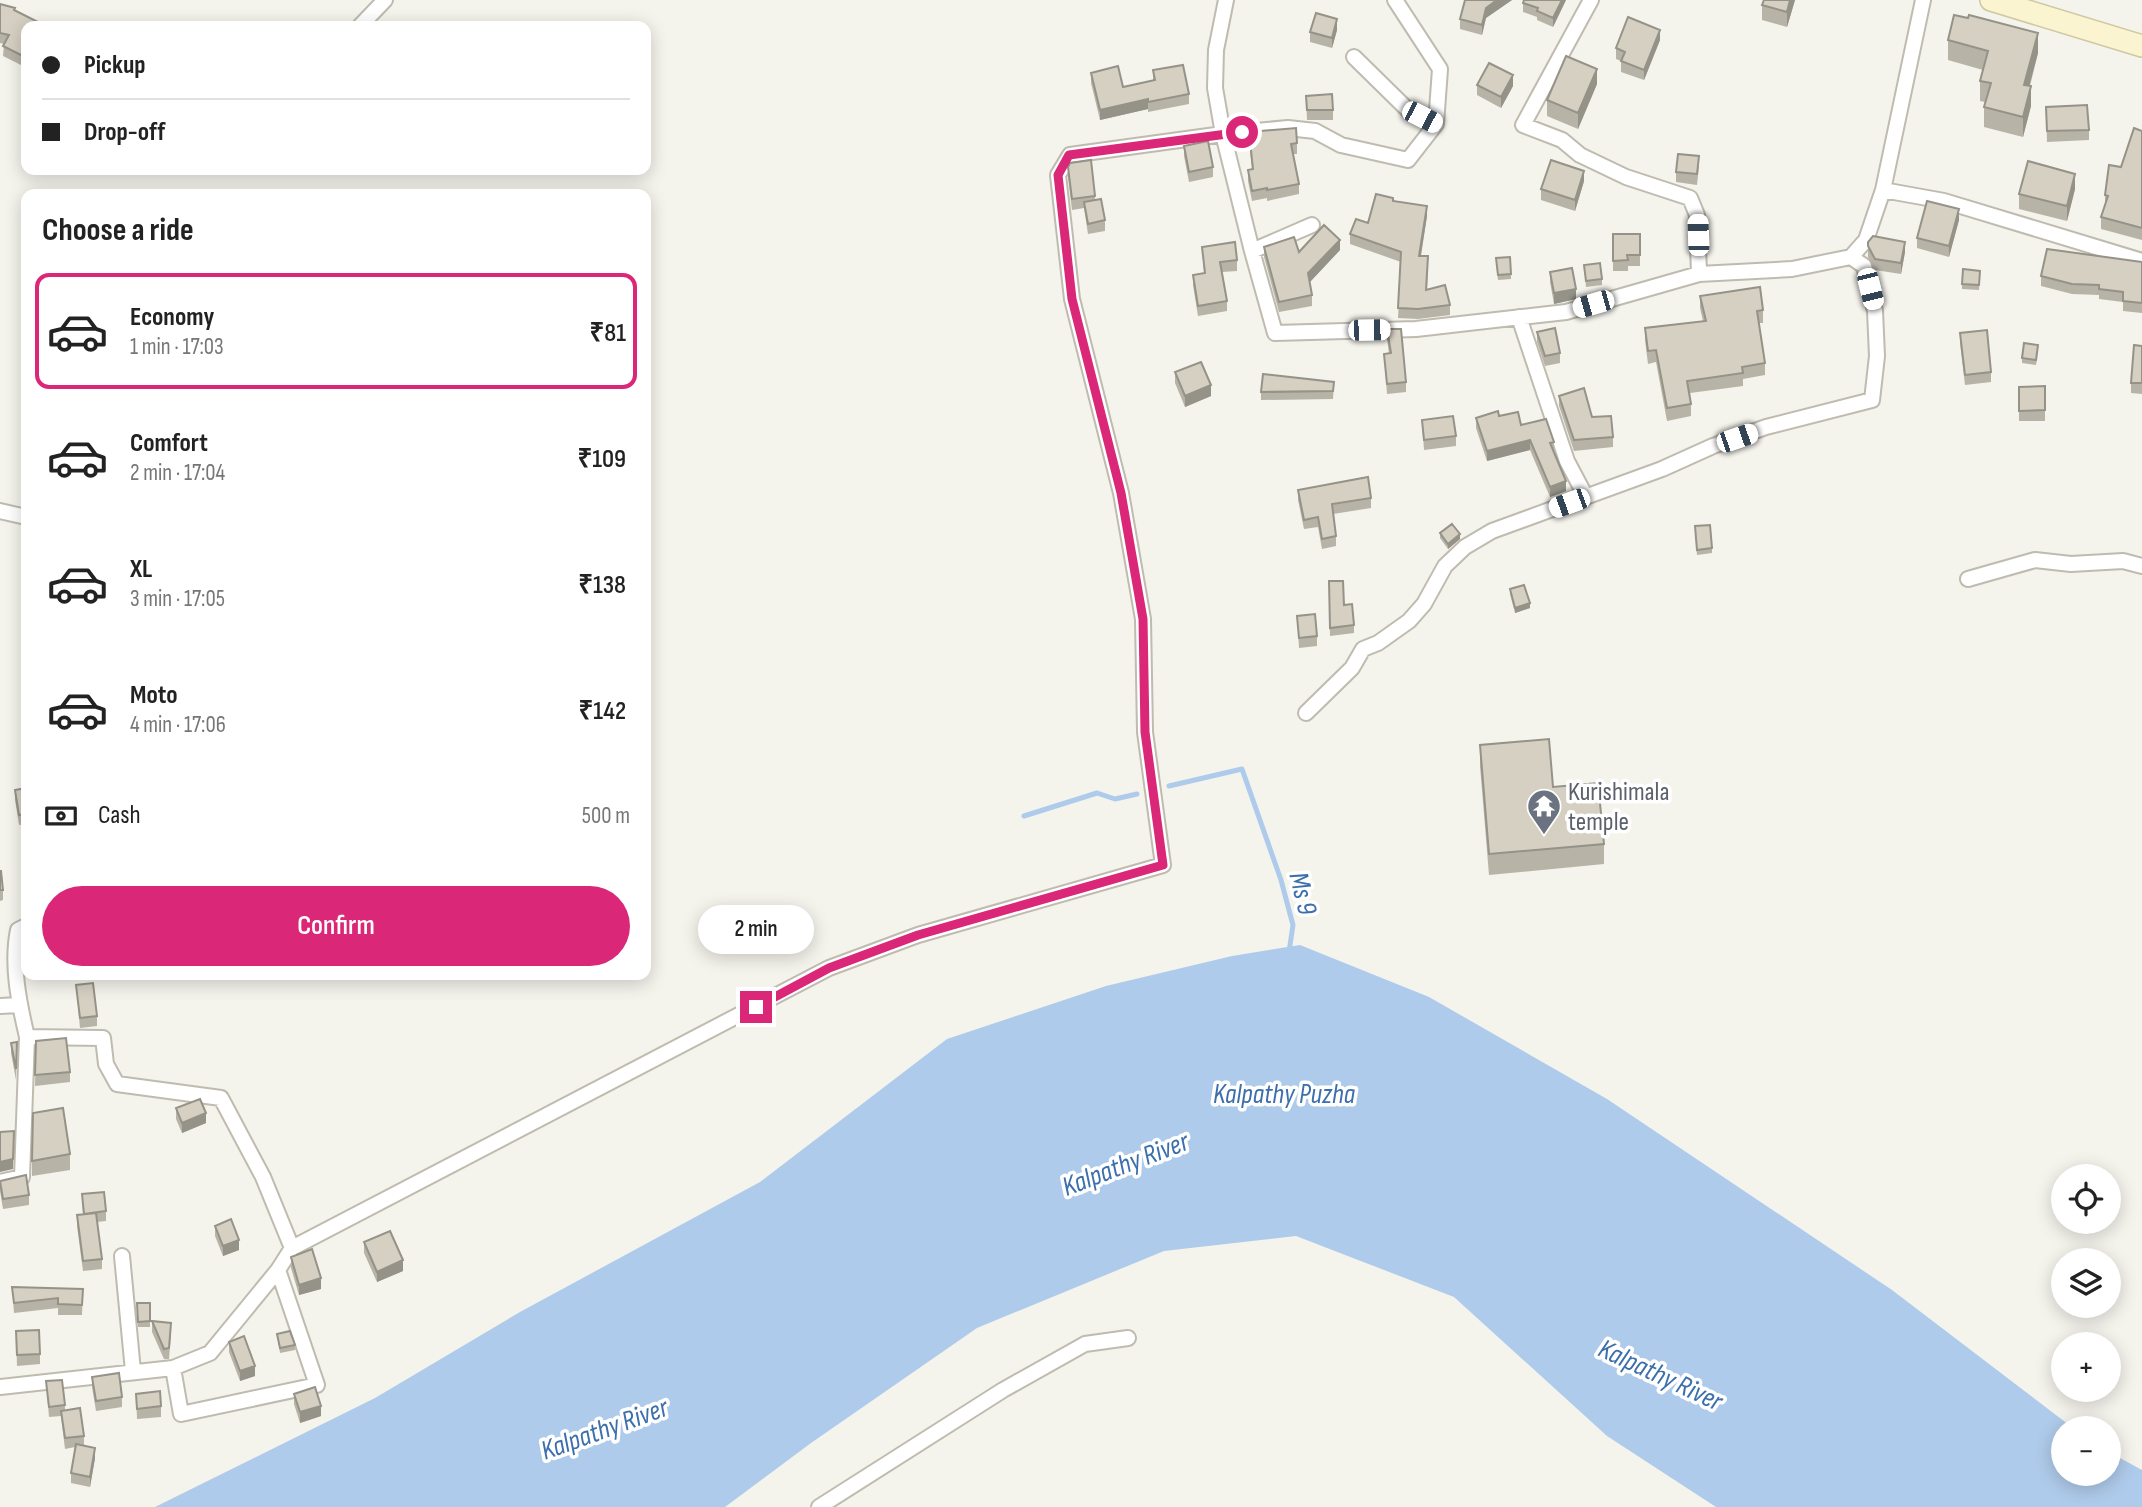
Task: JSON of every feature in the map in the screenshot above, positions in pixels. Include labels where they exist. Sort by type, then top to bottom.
[{"type":"main road","points":[[1991,0],[2142,46]]},
{"type":"street","points":[[365,21],[385,0]]},
{"type":"street","points":[[1226,0],[1216,50],[1215,88],[1223,134],[1275,333],[1416,329],[1566,312],[1699,274],[1792,269],[1851,257],[1866,240],[1883,190],[1923,0]]},
{"type":"street","points":[[0,1387],[173,1367],[210,1353],[278,1270],[292,1248],[829,968],[918,935],[1163,865],[1145,732],[1143,619],[1121,493],[1072,299],[1058,175],[1069,155],[1288,128],[1315,131],[1341,145],[1408,160],[1436,124],[1440,69],[1395,0]]},
{"type":"street","points":[[1591,0],[1523,125],[1562,141],[1580,155],[1626,177],[1690,198],[1697,215],[1699,274]]},
{"type":"street","points":[[1354,57],[1409,111],[1436,124]]},
{"type":"street","points":[[1883,190],[1944,201],[2142,261]]},
{"type":"street","points":[[1252,251],[1312,225]]},
{"type":"street","points":[[1306,713],[1352,668],[1363,649],[1378,643],[1409,621],[1424,604],[1445,566],[1465,547],[1492,531],[1662,469],[1713,446],[1766,427],[1872,400],[1877,356],[1875,311],[1864,266],[1851,257]]},
{"type":"street","points":[[1519,317],[1567,461],[1586,497]]},
{"type":"street","points":[[0,511],[21,516]]},
{"type":"street","points":[[1968,579],[2035,561],[2071,564],[2123,561],[2142,566]]},
{"type":"street","points":[[0,1182],[22,1177],[27,1037],[19,1004],[15,947],[18,930],[21,928]]},
{"type":"street","points":[[0,1006],[19,1004]]},
{"type":"street","points":[[27,1037],[103,1038],[106,1065],[117,1084],[221,1098],[263,1177],[292,1248]]},
{"type":"street","points":[[122,1256],[134,1371]]},
{"type":"street","points":[[173,1367],[181,1413],[317,1385],[278,1270]]},
{"type":"street","points":[[819,1507],[1003,1390],[1085,1344],[1128,1338]]},
{"type":"water","name":"Kalpathy Puzha","points":[[1300,945],[1429,997],[1607,1099],[1892,1290],[2057,1416],[2051,1416],[2051,1486],[2121,1486],[2121,1459],[2142,1470],[2142,1507],[1716,1507],[1607,1436],[1454,1297],[1296,1236],[1164,1251],[977,1328],[811,1443],[725,1507],[155,1507],[375,1398],[520,1312],[760,1182],[947,1039],[1106,986],[1232,956]]},
{"type":"building","points":[[1465,0],[1497,0],[1486,8],[1482,25],[1460,19]]},
{"type":"building","points":[[1524,0],[1562,0],[1553,18],[1537,11],[1538,8],[1523,3]]},
{"type":"building","points":[[1764,0],[1790,0],[1787,12],[1762,5]]},
{"type":"building","points":[[0,4],[15,8],[14,10],[36,21],[21,21],[21,55],[3,46],[9,35],[0,33]]},
{"type":"building","points":[[1316,13],[1337,19],[1332,38],[1310,32]]},
{"type":"building","points":[[1954,15],[1968,18],[1969,15],[2038,33],[2024,85],[2031,86],[2023,117],[1984,107],[1991,83],[1980,81],[1988,51],[1948,40]]},
{"type":"building","points":[[1628,17],[1660,30],[1644,70],[1621,61],[1625,52],[1616,48]]},
{"type":"building","points":[[1566,56],[1597,69],[1578,113],[1547,100]]},
{"type":"building","points":[[1489,63],[1513,75],[1501,97],[1477,85]]},
{"type":"building","points":[[1183,65],[1189,94],[1148,102],[1148,99],[1100,110],[1091,73],[1118,66],[1123,87],[1155,80],[1153,70]]},
{"type":"building","points":[[1332,94],[1333,110],[1307,110],[1306,96]]},
{"type":"building","points":[[2087,105],[2089,130],[2047,131],[2046,107]]},
{"type":"building","points":[[1296,128],[1297,143],[1291,144],[1299,184],[1252,191],[1248,170],[1253,169],[1249,132]]},
{"type":"building","points":[[2134,128],[2142,131],[2142,228],[2101,217],[2108,196],[2105,195],[2109,165],[2121,167]]},
{"type":"building","points":[[1208,141],[1213,167],[1189,172],[1184,146]]},
{"type":"building","points":[[1678,154],[1699,156],[1697,174],[1676,172]]},
{"type":"building","points":[[1091,160],[1095,196],[1072,199],[1068,167],[1070,163]]},
{"type":"building","points":[[1551,160],[1584,171],[1575,200],[1541,189]]},
{"type":"building","points":[[2028,161],[2075,174],[2067,206],[2019,194]]},
{"type":"building","points":[[1376,194],[1393,198],[1393,201],[1427,206],[1419,256],[1428,256],[1426,290],[1445,285],[1450,305],[1418,309],[1398,308],[1401,252],[1350,234],[1356,219],[1368,223]]},
{"type":"building","points":[[1101,199],[1105,220],[1088,224],[1084,202]]},
{"type":"building","points":[[1927,201],[1959,209],[1949,246],[1917,238]]},
{"type":"building","points":[[1324,225],[1340,240],[1308,273],[1312,295],[1279,302],[1264,247],[1294,237],[1299,252]]},
{"type":"building","points":[[1613,234],[1640,234],[1640,255],[1627,255],[1628,260],[1613,261]]},
{"type":"building","points":[[1873,236],[1905,242],[1901,263],[1875,259],[1868,246]]},
{"type":"building","points":[[1235,242],[1237,260],[1220,262],[1227,301],[1198,306],[1193,275],[1205,273],[1202,247]]},
{"type":"building","points":[[2047,249],[2142,262],[2142,303],[2123,301],[2123,292],[2099,289],[2099,285],[2072,284],[2041,276]]},
{"type":"building","points":[[1510,257],[1511,274],[1498,275],[1496,258]]},
{"type":"building","points":[[1600,263],[1602,279],[1586,281],[1584,265]]},
{"type":"building","points":[[1572,268],[1576,289],[1554,293],[1550,272]]},
{"type":"building","points":[[1963,269],[1980,271],[1979,285],[1962,284]]},
{"type":"building","points":[[1760,287],[1763,310],[1757,311],[1765,363],[1742,367],[1743,373],[1687,381],[1691,404],[1667,408],[1656,350],[1648,351],[1645,328],[1706,321],[1700,296]]},
{"type":"building","points":[[1555,328],[1560,353],[1545,356],[1537,332]]},
{"type":"building","points":[[1387,329],[1401,329],[1406,382],[1387,384],[1384,354],[1391,353]]},
{"type":"building","points":[[1987,330],[1991,372],[1965,375],[1960,333]]},
{"type":"building","points":[[2024,343],[2038,345],[2036,360],[2022,358]]},
{"type":"building","points":[[2134,345],[2142,346],[2142,383],[2131,383]]},
{"type":"building","points":[[1201,362],[1211,385],[1185,396],[1175,372]]},
{"type":"building","points":[[1263,374],[1334,382],[1333,391],[1261,392]]},
{"type":"building","points":[[2045,386],[2045,410],[2019,411],[2019,387]]},
{"type":"building","points":[[1584,388],[1592,417],[1611,416],[1613,437],[1574,440],[1559,396]]},
{"type":"building","points":[[1498,411],[1499,416],[1518,412],[1521,425],[1546,419],[1554,442],[1550,443],[1566,481],[1550,487],[1530,440],[1487,451],[1476,418]]},
{"type":"building","points":[[1453,416],[1456,436],[1424,440],[1422,420]]},
{"type":"building","points":[[1368,477],[1371,498],[1332,504],[1336,536],[1322,539],[1318,517],[1304,520],[1298,490]]},
{"type":"building","points":[[1452,524],[1460,534],[1448,544],[1440,533]]},
{"type":"building","points":[[1710,525],[1712,548],[1697,550],[1695,526]]},
{"type":"building","points":[[1329,581],[1343,581],[1344,605],[1352,604],[1354,625],[1330,628]]},
{"type":"building","points":[[1524,585],[1530,603],[1515,608],[1510,589]]},
{"type":"building","points":[[1315,614],[1317,636],[1299,638],[1297,616]]},
{"type":"building","name":"Kurishimala temple","points":[[1549,739],[1553,787],[1598,783],[1604,844],[1489,854],[1480,745]]},
{"type":"building","points":[[21,789],[21,815],[19,815],[15,790]]},
{"type":"building","points":[[1,871],[3,890],[0,890]]},
{"type":"building","points":[[93,983],[97,1016],[80,1018],[76,985]]},
{"type":"building","points":[[66,1038],[70,1072],[35,1075],[36,1041]]},
{"type":"building","points":[[17,1042],[16,1069],[11,1043]]},
{"type":"building","points":[[200,1099],[206,1113],[182,1123],[176,1108]]},
{"type":"building","points":[[63,1108],[70,1154],[32,1161],[33,1113]]},
{"type":"building","points":[[14,1131],[13,1159],[0,1162],[0,1132]]},
{"type":"building","points":[[26,1175],[29,1195],[3,1199],[0,1181]]},
{"type":"building","points":[[104,1192],[106,1211],[84,1214],[82,1194]]},
{"type":"building","points":[[96,1213],[102,1259],[83,1261],[77,1215]]},
{"type":"building","points":[[231,1219],[239,1240],[223,1246],[215,1226]]},
{"type":"building","points":[[390,1231],[403,1260],[377,1272],[364,1242]]},
{"type":"building","points":[[312,1249],[321,1278],[299,1285],[291,1257]]},
{"type":"building","points":[[12,1287],[83,1289],[82,1305],[58,1304],[58,1298],[14,1303]]},
{"type":"building","points":[[137,1303],[150,1303],[150,1321],[138,1322]]},
{"type":"building","points":[[152,1321],[171,1323],[169,1348],[164,1349]]},
{"type":"building","points":[[39,1330],[40,1354],[17,1355],[16,1331]]},
{"type":"building","points":[[290,1331],[295,1345],[280,1348],[277,1334]]},
{"type":"building","points":[[244,1336],[255,1366],[240,1371],[229,1342]]},
{"type":"building","points":[[119,1373],[122,1397],[96,1401],[92,1377]]},
{"type":"building","points":[[62,1380],[65,1405],[49,1407],[46,1381]]},
{"type":"building","points":[[315,1387],[321,1406],[300,1412],[294,1394]]},
{"type":"building","points":[[160,1391],[161,1406],[137,1409],[136,1394]]},
{"type":"building","points":[[80,1408],[84,1436],[65,1438],[61,1411]]},
{"type":"building","points":[[76,1444],[95,1448],[90,1477],[71,1473]]},
{"type":"waterway","name":"Ms 9","points":[[1169,786],[1242,769],[1281,880],[1293,925],[1289,952]]},
{"type":"waterway","name":"Ms 9","points":[[1024,816],[1097,793],[1115,799],[1137,794]]},
{"type":"place","name":"Kurishimala temple","points":[[1544,836]]},
{"type":"route","points":[[756,1007],[829,968],[918,935],[1163,865],[1145,732],[1143,619],[1121,493],[1072,299],[1058,175],[1069,155],[1242,132]]},
{"type":"water label","name":"Kalpathy River","points":[[1125,1163]]},
{"type":"water label","name":"Kalpathy River","points":[[1661,1374]]},
{"type":"water label","name":"Kalpathy River","points":[[604,1428]]}]
